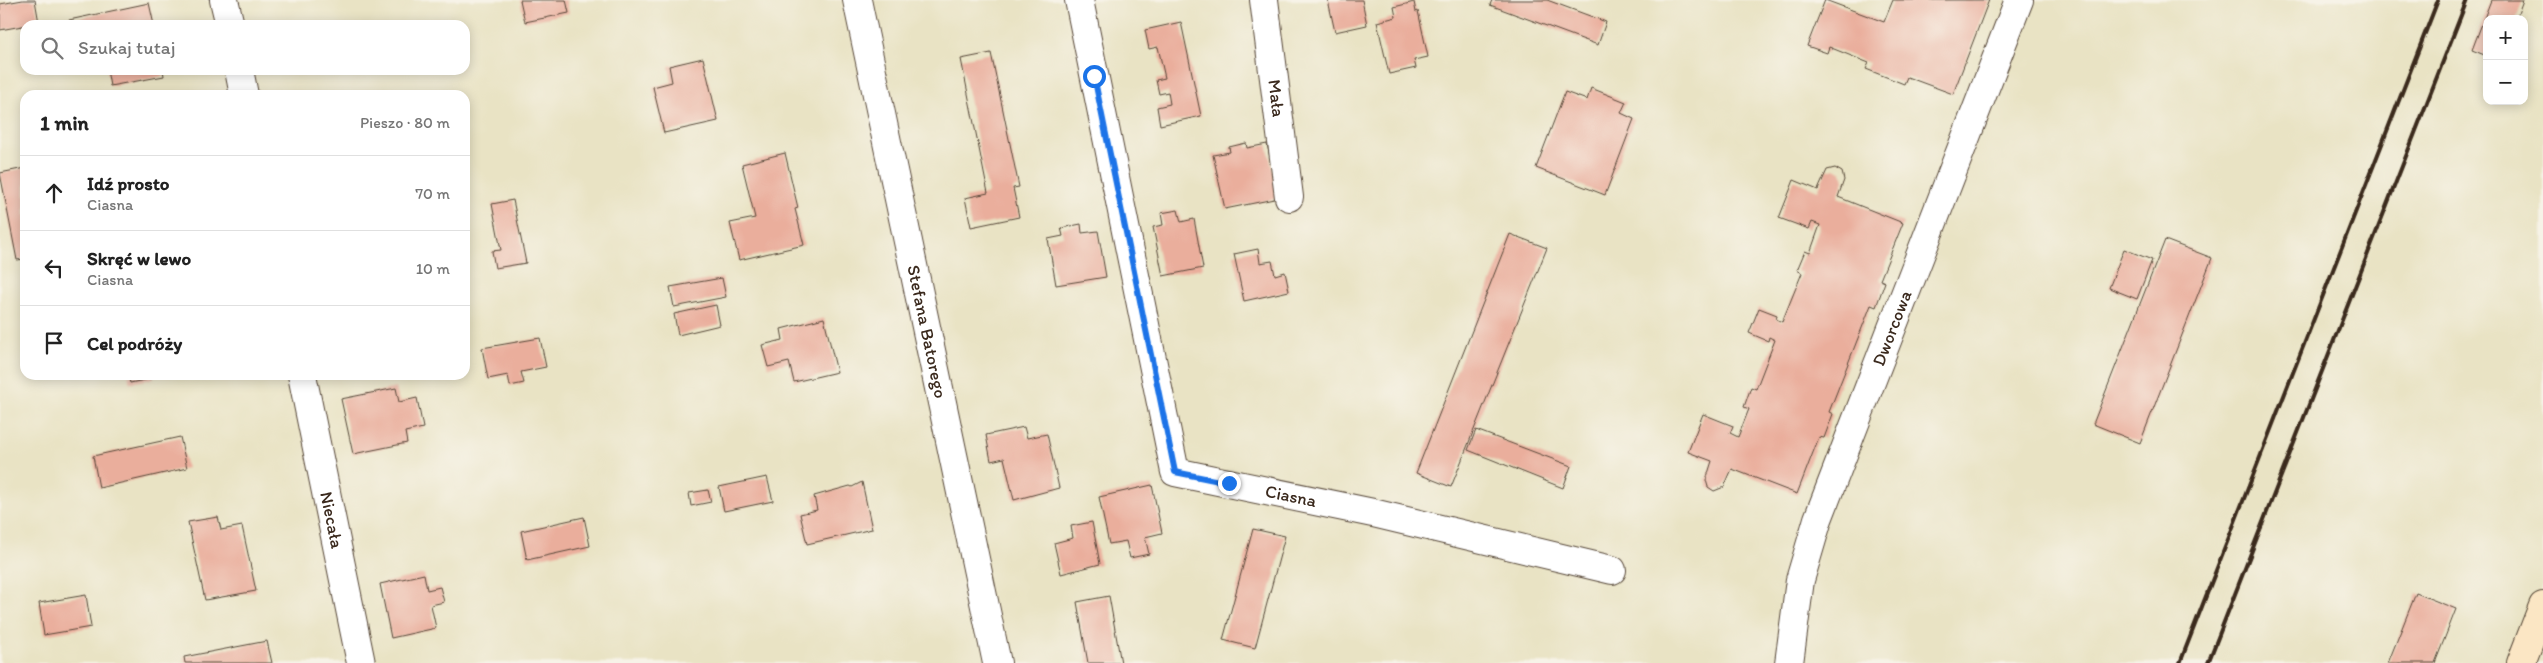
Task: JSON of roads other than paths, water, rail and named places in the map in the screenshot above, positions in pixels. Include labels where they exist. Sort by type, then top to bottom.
[{"type":"main road","points":[[2521,663],[2543,606]]},
{"type":"street","points":[[224,0],[229,20]]},
{"type":"street","name":"Stefana Batorego","points":[[856,0],[997,663]]},
{"type":"street","name":"Ciasna","points":[[1078,0],[1175,472],[1373,513],[1612,570]]},
{"type":"street","name":"Mała","points":[[1264,0],[1289,197]]},
{"type":"street","name":"Dworcowa","points":[[1789,663],[1800,580],[1818,519],[2019,0]]},
{"type":"street","points":[[240,75],[243,90]]},
{"type":"street","name":"Niecała","points":[[303,380],[361,663]]},
{"type":"railway","points":[[2180,663],[2438,0]]},
{"type":"railway","points":[[2208,663],[2467,0]]}]
